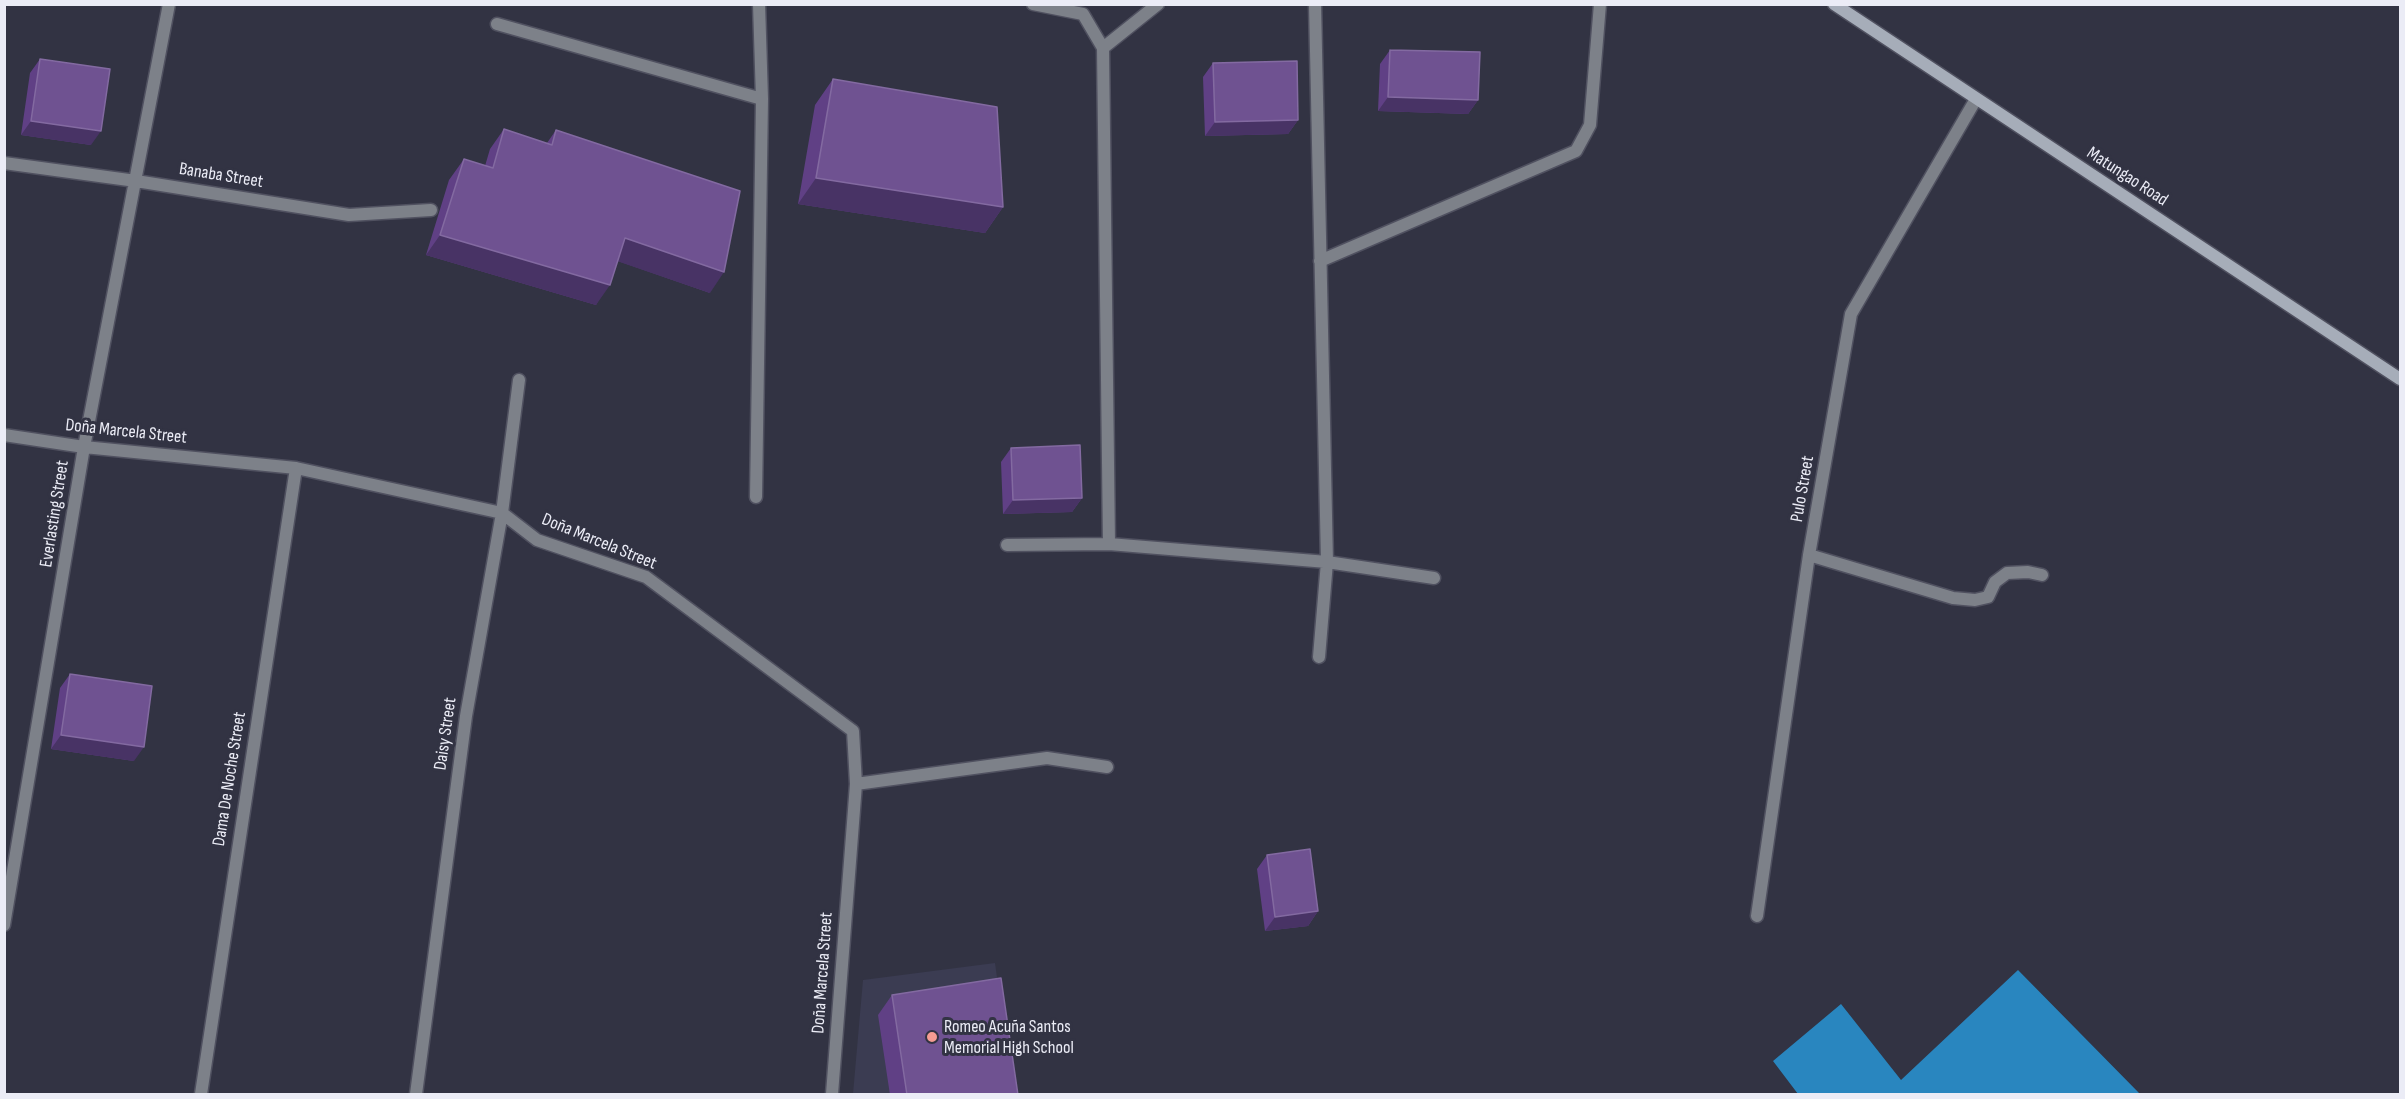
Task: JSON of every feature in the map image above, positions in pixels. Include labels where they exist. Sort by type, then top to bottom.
[{"type":"main road","name":"Matungao Road","points":[[1834,4],[2400,379]]},
{"type":"street","name":"Everlasting Street","points":[[4,925],[84,447],[169,4]]},
{"type":"street","points":[[756,497],[762,99],[759,4]]},
{"type":"street","points":[[1033,4],[1083,14],[1103,48],[1109,544]]},
{"type":"street","points":[[1103,48],[1158,4]]},
{"type":"street","points":[[1316,4],[1327,562],[1319,657]]},
{"type":"street","points":[[1320,261],[1576,151],[1590,125],[1600,4]]},
{"type":"street","points":[[497,24],[762,99]]},
{"type":"street","name":"Pulo Street","points":[[1757,916],[1809,555],[1851,314],[1976,99]]},
{"type":"street","name":"Banaba Street","points":[[4,163],[349,215],[431,210]]},
{"type":"street","name":"Daisy Street","points":[[416,1095],[466,716],[502,513],[519,380]]},
{"type":"street","name":"Doña Marcela Street","points":[[4,435],[84,447],[296,468],[502,513],[537,540],[646,577],[852,730],[856,784],[832,1095]]},
{"type":"street","name":"Dama De Noche Street","points":[[201,1095],[296,468]]},
{"type":"street","points":[[1007,545],[1109,544],[1327,562],[1434,578]]},
{"type":"street","points":[[1809,555],[1953,598],[1975,600],[1988,597],[1995,582],[2007,573],[2028,572],[2042,576]]},
{"type":"street","points":[[856,784],[1047,758],[1107,767]]},
{"type":"shaded area","name":"Romeo Acuña Santos Memorial High School","points":[[995,963],[1013,1094],[853,1094],[863,980]]},
{"type":"water","points":[[2018,970],[2140,1094],[1798,1094],[1773,1061],[1841,1004],[1901,1080]]},
{"type":"building","points":[[1390,50],[1480,52],[1478,100],[1388,97]]},
{"type":"building","points":[[40,59],[110,69],[101,131],[31,121]]},
{"type":"building","points":[[1297,61],[1298,120],[1215,122],[1213,63]]},
{"type":"building","points":[[833,79],[997,107],[1003,207],[816,178]]},
{"type":"building","points":[[504,129],[552,145],[556,130],[740,191],[724,272],[625,238],[610,285],[440,235],[464,159],[493,168]]},
{"type":"building","points":[[1080,445],[1082,498],[1013,500],[1011,448]]},
{"type":"building","points":[[70,674],[152,686],[144,747],[61,735]]},
{"type":"building","points":[[1310,849],[1318,911],[1275,917],[1267,855]]},
{"type":"building","name":"Romeo Acuña Santos Memorial High School","points":[[1001,978],[1018,1095],[907,1095],[892,995]]},
{"type":"place","name":"Romeo Acuña Santos Memorial High School","points":[[932,1037]]}]
